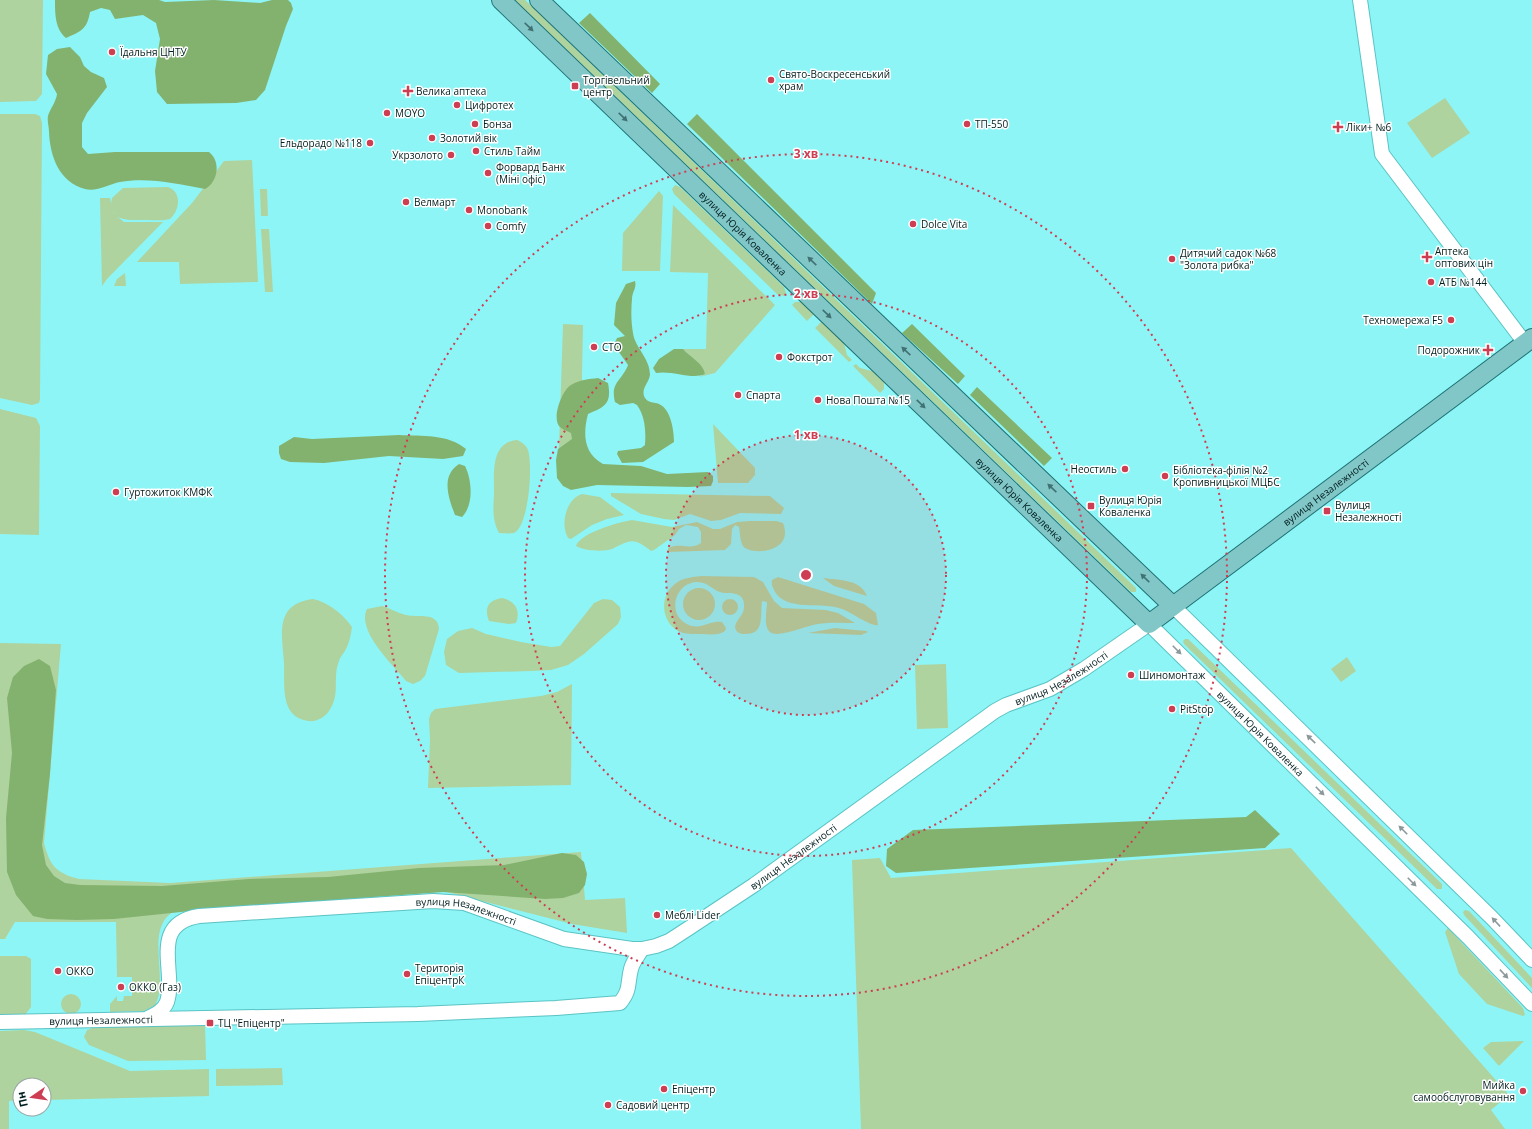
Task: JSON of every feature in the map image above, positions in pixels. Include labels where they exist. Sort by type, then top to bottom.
[{"type":"main road","name":"вулиця Юрія Коваленка","points":[[501,0],[1149,624]]},
{"type":"main road","points":[[539,0],[1173,606]]},
{"type":"main road","name":"вулиця Незалежності","points":[[1149,624],[1529,340]]},
{"type":"street","points":[[1360,0],[1382,154],[1529,340]]},
{"type":"street","points":[[1173,606],[1492,918],[1532,960]]},
{"type":"street","name":"вулиця Незалежності","points":[[0,1022],[148,1018],[157,1013],[167,1002],[167,946],[171,933],[183,921],[199,916],[434,901],[455,901],[564,939],[642,949],[669,941],[754,885],[995,711],[1006,704],[1050,690],[1084,669],[1149,624]]},
{"type":"street","name":"вулиця Юрія Коваленка","points":[[1149,624],[1468,937],[1532,1004]]},
{"type":"street","points":[[148,1018],[418,1014],[556,1008],[620,1003],[628,993],[634,960],[642,949]]},
{"type":"green space","points":[[0,0],[43,0],[42,94],[36,101],[0,102]]},
{"type":"green space","points":[[55,0],[159,0],[165,2],[214,0],[260,3],[272,0],[288,0],[293,9],[265,90],[256,100],[236,103],[167,104],[157,92],[155,71],[160,39],[156,23],[143,15],[115,19],[110,10],[101,8],[90,12],[83,29],[66,38],[58,26]]},
{"type":"green space","points":[[515,0],[525,0],[1136,588],[1136,592],[1131,592]]},
{"type":"green space","points":[[590,13],[660,84],[652,93],[579,23]]},
{"type":"green space","points":[[70,47],[80,57],[84,66],[91,72],[104,78],[107,87],[87,113],[82,123],[82,147],[88,154],[115,152],[209,152],[216,161],[217,167],[213,182],[205,189],[141,180],[120,182],[98,189],[89,190],[76,186],[69,181],[62,174],[51,150],[48,118],[57,94],[46,74],[48,55],[57,49]]},
{"type":"green space","points":[[1445,98],[1470,133],[1432,158],[1407,123]]},
{"type":"green space","points":[[0,114],[35,114],[40,116],[42,123],[40,399],[39,403],[32,405],[0,398]]},
{"type":"green space","points":[[697,114],[876,293],[872,304],[687,124]]},
{"type":"green space","points":[[252,160],[258,282],[180,284],[179,262],[137,262],[192,203],[224,161]]},
{"type":"green space","points":[[675,185],[680,187],[784,287],[786,293],[784,296],[777,294],[674,194],[672,189]]},
{"type":"green space","points":[[168,187],[173,189],[176,193],[178,202],[176,211],[170,219],[128,220],[116,216],[113,212],[111,206],[112,198],[123,188]]},
{"type":"green space","points":[[260,189],[267,189],[268,216],[261,216]]},
{"type":"green space","points":[[659,191],[663,196],[660,271],[622,271],[623,233]]},
{"type":"green space","points":[[100,198],[110,198],[113,213],[124,222],[163,222],[107,279],[102,286]]},
{"type":"green space","points":[[673,205],[775,305],[715,373],[699,377],[705,374],[703,370],[683,349],[706,349],[708,273],[670,272]]},
{"type":"green space","points":[[261,229],[269,229],[273,292],[265,292]]},
{"type":"green space","points":[[125,273],[126,286],[114,286],[117,279]]},
{"type":"green space","points":[[635,281],[631,307],[633,333],[636,344],[648,363],[650,375],[644,389],[644,395],[648,401],[659,404],[666,410],[671,421],[674,442],[643,462],[622,463],[617,454],[618,451],[641,448],[645,445],[644,424],[640,409],[633,403],[620,405],[615,402],[614,395],[615,386],[628,365],[614,345],[617,338],[625,336],[614,325],[616,303],[626,284]]},
{"type":"green space","points":[[795,302],[801,302],[814,314],[807,321],[792,305]]},
{"type":"green space","points":[[822,321],[844,343],[847,355],[852,360],[849,362],[815,328]]},
{"type":"green space","points":[[563,324],[583,325],[580,479],[558,478]]},
{"type":"green space","points":[[912,324],[965,376],[958,384],[902,333]]},
{"type":"green space","points":[[674,349],[683,349],[699,363],[705,374],[700,376],[688,376],[662,372],[656,373],[653,368],[659,359]]},
{"type":"green space","points":[[856,364],[860,368],[872,371],[884,382],[884,389],[880,393],[853,366]]},
{"type":"green space","points":[[598,378],[608,383],[608,400],[603,407],[588,414],[585,428],[588,448],[596,459],[603,464],[641,466],[667,474],[708,472],[713,476],[711,486],[688,487],[597,485],[571,490],[563,486],[557,478],[556,460],[558,449],[572,439],[571,433],[561,428],[558,423],[557,412],[561,398],[568,388],[574,383]]},
{"type":"green space","points":[[977,387],[1052,458],[1044,466],[970,395]]},
{"type":"green space","points":[[0,409],[36,418],[40,426],[39,535],[0,534]]},
{"type":"green space","points":[[713,424],[755,468],[755,475],[748,483],[718,483]]},
{"type":"green space","points":[[399,435],[443,438],[459,444],[466,449],[463,456],[443,459],[389,456],[324,463],[290,462],[281,459],[279,453],[279,446],[294,437],[312,439]]},
{"type":"green space","points":[[517,440],[528,450],[530,481],[526,508],[519,528],[514,533],[499,533],[496,527],[494,512],[494,467],[498,452],[502,446]]},
{"type":"green space","points":[[459,464],[465,466],[471,492],[469,506],[462,517],[455,515],[450,502],[448,488],[450,475],[453,469]]},
{"type":"green space","points":[[611,493],[770,496],[784,508],[781,514],[740,513],[721,520],[711,521],[690,514],[674,520],[641,514],[611,496]]},
{"type":"green space","points":[[582,494],[600,497],[624,515],[607,519],[592,525],[571,539],[568,538],[565,519],[568,506],[576,497]]},
{"type":"green space","points":[[632,520],[672,527],[697,522],[713,529],[720,529],[737,522],[776,521],[783,523],[785,533],[783,541],[777,546],[770,550],[762,551],[754,551],[743,546],[739,527],[735,525],[732,529],[731,544],[725,550],[668,552],[668,548],[673,546],[689,547],[701,543],[701,532],[698,527],[686,525],[679,529],[675,535],[651,551],[632,541],[612,549],[604,550],[589,550],[576,546],[579,541],[592,533],[618,523]]},
{"type":"green space","points":[[701,576],[754,577],[763,582],[774,601],[782,608],[826,610],[838,613],[855,623],[823,623],[786,633],[774,634],[770,632],[767,626],[767,602],[762,601],[761,619],[758,628],[751,634],[741,634],[735,627],[744,608],[744,601],[742,598],[737,594],[720,592],[704,583],[696,582],[688,584],[682,588],[678,594],[675,608],[678,615],[682,621],[689,625],[702,626],[713,622],[722,622],[726,628],[722,633],[716,634],[683,633],[670,624],[666,618],[664,603],[666,596],[675,584],[681,580]]},
{"type":"green space","points":[[778,577],[864,604],[876,613],[878,625],[866,622],[842,609],[788,602],[781,598],[773,588],[772,580]]},
{"type":"green space","points":[[823,578],[854,583],[864,590],[867,596],[834,586]]},
{"type":"green space","points":[[702,588],[708,590],[713,595],[715,604],[713,613],[708,618],[696,620],[690,618],[685,613],[683,601],[685,595],[690,590]]},
{"type":"green space","points":[[313,599],[324,603],[335,610],[345,618],[352,627],[348,645],[340,658],[337,668],[336,692],[333,705],[325,716],[317,720],[308,721],[299,718],[292,713],[288,706],[284,690],[282,631],[286,614],[292,607],[300,602]]},
{"type":"green space","points":[[497,599],[507,599],[516,607],[518,614],[516,623],[509,624],[489,621],[487,612],[488,605]]},
{"type":"green space","points":[[603,599],[612,600],[620,607],[621,617],[618,624],[584,654],[568,665],[551,670],[459,673],[446,665],[444,652],[447,639],[458,631],[472,628],[486,634],[521,642],[551,647],[560,646],[594,603]]},
{"type":"green space","points":[[730,599],[736,601],[738,607],[736,613],[730,615],[724,613],[722,607],[724,601]]},
{"type":"green space","points":[[382,606],[406,615],[431,617],[438,623],[439,629],[425,676],[420,681],[413,684],[406,681],[385,657],[371,637],[365,618],[367,609]]},
{"type":"green space","points":[[835,628],[868,632],[861,635],[808,633]]},
{"type":"green space","points":[[1188,639],[1442,884],[1442,889],[1437,889],[1184,644],[1183,641]]},
{"type":"green space","points":[[0,643],[61,644],[44,843],[46,851],[55,867],[59,871],[71,877],[79,879],[170,883],[581,852],[585,900],[625,898],[627,933],[572,924],[443,891],[175,911],[166,919],[160,929],[160,982],[159,994],[155,1005],[144,1011],[110,1012],[110,1004],[117,996],[117,1001],[123,1001],[124,996],[132,996],[132,977],[117,977],[116,922],[15,922],[5,939],[0,939]]},
{"type":"green space","points":[[1347,657],[1356,671],[1341,682],[1331,669]]},
{"type":"green space","points":[[39,659],[50,666],[56,690],[50,774],[42,845],[46,865],[54,876],[65,883],[80,885],[162,886],[249,879],[328,877],[419,868],[504,865],[562,853],[576,855],[584,862],[587,874],[585,885],[579,893],[563,898],[545,899],[443,892],[200,910],[114,919],[47,919],[33,916],[16,895],[7,872],[6,818],[12,753],[7,698],[13,677],[24,666]]},
{"type":"green space","points":[[946,664],[948,728],[917,729],[915,665]]},
{"type":"green space","points":[[572,684],[571,785],[428,788],[430,740],[429,719],[431,713],[435,709],[541,696],[557,692]]},
{"type":"green space","points":[[1255,810],[1280,834],[1265,848],[896,873],[886,866],[887,849],[913,830],[1246,817]]},
{"type":"green space","points":[[1291,848],[1509,1095],[1491,1110],[1505,1129],[861,1129],[852,860],[880,858],[891,878]]},
{"type":"green space","points":[[1465,910],[1469,911],[1532,978],[1532,988],[1464,915],[1463,912]]},
{"type":"green space","points":[[1448,928],[1523,1008],[1525,1015],[1523,1016],[1487,1004],[1459,974],[1445,932]]},
{"type":"green space","points":[[0,956],[26,956],[31,959],[31,1007],[25,1015],[0,1016]]},
{"type":"green space","points":[[67,994],[75,994],[81,1000],[81,1008],[75,1014],[67,1014],[61,1008],[61,1000]]},
{"type":"green space","points":[[205,1025],[206,1060],[128,1061],[89,1045],[84,1037],[87,1030],[95,1027]]},
{"type":"green space","points":[[24,1030],[35,1032],[130,1071],[209,1069],[209,1096],[52,1100],[52,1077],[12,1077],[12,1101],[9,1101],[9,1129],[0,1129],[0,1031]]},
{"type":"green space","points":[[1524,1041],[1499,1066],[1483,1048],[1491,1042]]},
{"type":"green space","points":[[282,1068],[283,1085],[216,1086],[216,1069]]},
{"type":"place","name":"Їдальня ЦНТУ","points":[[112,52]]},
{"type":"place","name":"Свято-Воскресенський храм","points":[[771,80]]},
{"type":"place","name":"Торгівельний центр","points":[[575,86]]},
{"type":"place","name":"Велика аптека","points":[[408,91]]},
{"type":"place","name":"Цифротех","points":[[457,105]]},
{"type":"place","name":"MOYO","points":[[387,113]]},
{"type":"place","name":"Бонза","points":[[475,124]]},
{"type":"place","name":"ТП-550","points":[[967,124]]},
{"type":"place","name":"Ліки+ №6","points":[[1338,127]]},
{"type":"place","name":"Золотий вік","points":[[432,138]]},
{"type":"place","name":"Ельдорадо №118","points":[[370,143]]},
{"type":"place","name":"Стиль Тайм","points":[[476,151]]},
{"type":"place","name":"Укрзолото","points":[[451,155]]},
{"type":"place","name":"Форвард Банк (Міні офіс)","points":[[488,173]]},
{"type":"place","name":"Велмарт","points":[[406,202]]},
{"type":"place","name":"Monobank","points":[[469,210]]},
{"type":"place","name":"Dolce Vita","points":[[913,224]]},
{"type":"place","name":"Comfy","points":[[488,226]]},
{"type":"place","name":"Аптека оптових цін","points":[[1427,257]]},
{"type":"place","name":"Дитячий садок №68 \"Золота рибка\"","points":[[1172,259]]},
{"type":"place","name":"АТБ №144","points":[[1431,282]]},
{"type":"place","name":"Техномережа F5","points":[[1451,320]]},
{"type":"place","name":"СТО","points":[[594,347]]},
{"type":"place","name":"Подорожник","points":[[1488,350]]},
{"type":"place","name":"Фокстрот","points":[[779,357]]},
{"type":"place","name":"Спарта","points":[[738,395]]},
{"type":"place","name":"Нова Пошта №15","points":[[818,400]]},
{"type":"place","name":"Неостиль","points":[[1125,469]]},
{"type":"place","name":"Бібліотека-філія №2 Кропивницької МЦБС","points":[[1165,476]]},
{"type":"place","name":"Гуртожиток КМФК","points":[[116,492]]},
{"type":"place","name":"Вулиця Юрія Коваленка","points":[[1091,506]]},
{"type":"place","name":"Вулиця Незалежності","points":[[1327,511]]},
{"type":"place","name":"Шиномонтаж","points":[[1131,675]]},
{"type":"place","name":"PitStop","points":[[1172,709]]},
{"type":"place","name":"Меблі Lider","points":[[657,915]]},
{"type":"place","name":"ОККО","points":[[58,971]]},
{"type":"place","name":"Територія ЕпіцентрК","points":[[407,974]]},
{"type":"place","name":"ОККО (Газ)","points":[[121,987]]},
{"type":"place","name":"ТЦ \"Епіцентр\"","points":[[210,1023]]},
{"type":"place","name":"Епіцентр","points":[[664,1089]]},
{"type":"place","name":"Мийка самообслуговування","points":[[1523,1091]]},
{"type":"place","name":"Садовий центр","points":[[608,1105]]}]
